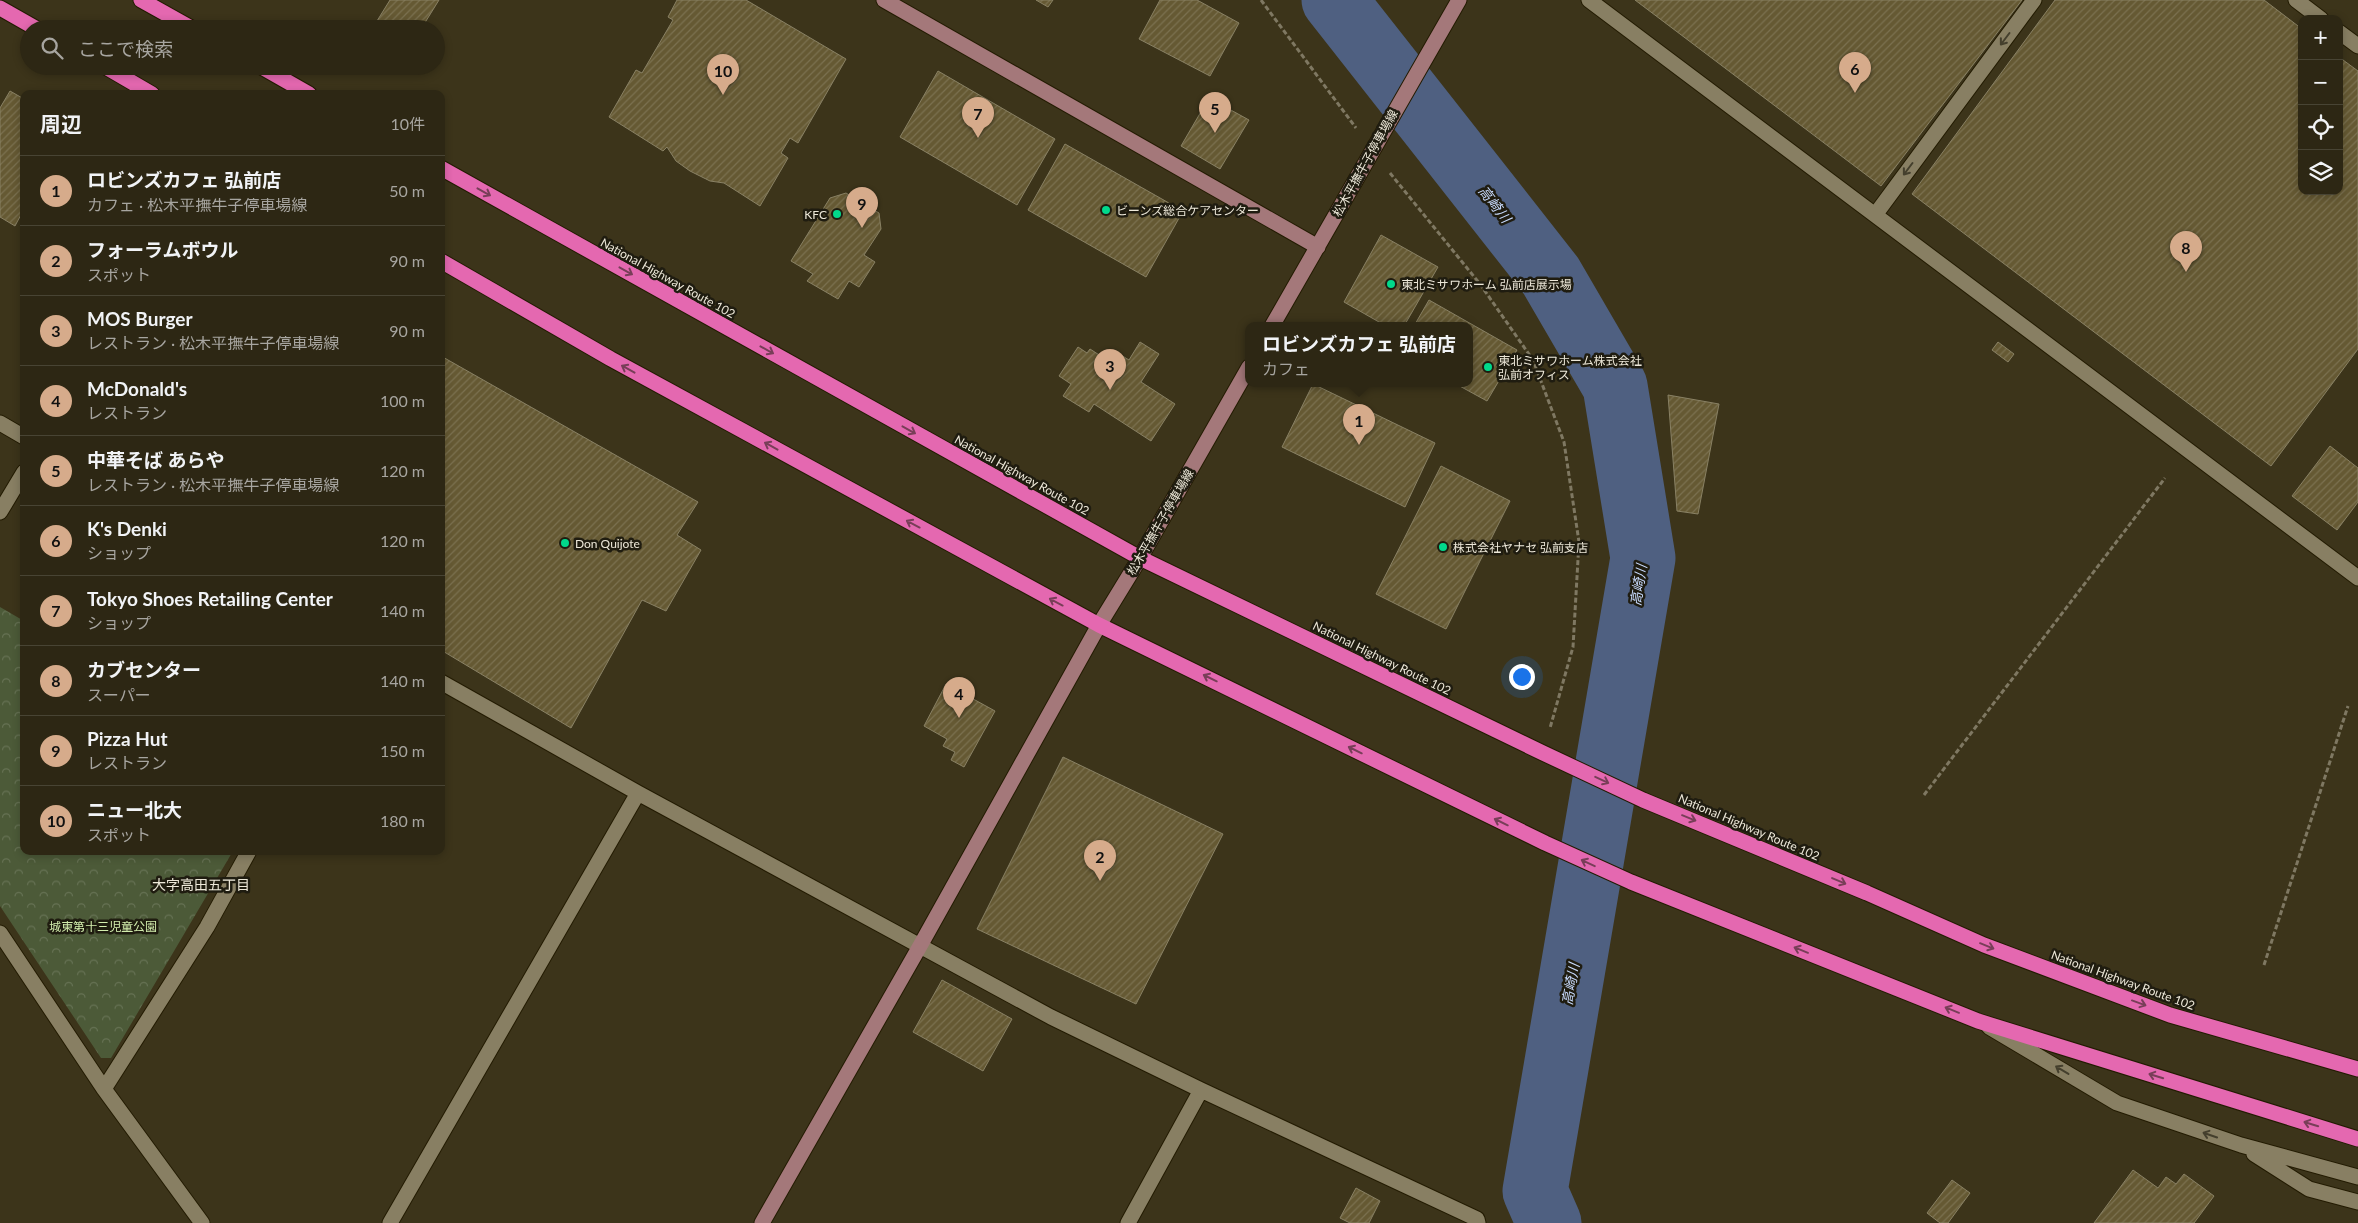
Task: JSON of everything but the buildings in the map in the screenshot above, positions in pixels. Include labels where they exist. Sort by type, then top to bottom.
[{"type":"highway","points":[[141,0],[177,20]]},
{"type":"highway","points":[[0,8],[21,20]]},
{"type":"highway","points":[[119,75],[145,90]]},
{"type":"highway","points":[[276,75],[302,90]]},
{"type":"highway","name":"National Highway Route 102","points":[[445,170],[1140,558],[1643,800],[1867,892],[1984,946],[2170,1015],[2358,1069]]},
{"type":"highway","points":[[445,263],[611,359],[1099,625],[1545,843],[1631,882],[1978,1021],[2358,1139]]},
{"type":"street","points":[[884,0],[1318,247]]},
{"type":"street","name":"松木平撫牛子停車場線","points":[[1274,322],[1459,0]]},
{"type":"street","points":[[1589,0],[2358,578]]},
{"type":"street","points":[[1874,215],[2034,0]]},
{"type":"street","points":[[2296,0],[2316,15]]},
{"type":"street","points":[[2343,35],[2358,46]]},
{"type":"street","name":"松木平撫牛子停車場線","points":[[762,1223],[920,946],[1099,625],[1140,558],[1245,374]]},
{"type":"street","points":[[0,423],[20,435]]},
{"type":"street","points":[[0,512],[20,479]]},
{"type":"street","points":[[445,684],[638,793],[1051,1017],[1201,1090],[1477,1219],[1478,1223]]},
{"type":"street","points":[[390,1223],[638,793]]},
{"type":"street","points":[[104,1089],[207,927],[247,855]]},
{"type":"street","points":[[0,933],[104,1089],[202,1223]]},
{"type":"street","points":[[1978,1021],[2116,1103],[2241,1146],[2358,1177]]},
{"type":"street","points":[[1128,1223],[1201,1090]]},
{"type":"street","points":[[2241,1146],[2309,1189],[2358,1202]]},
{"type":"path","points":[[1261,0],[1480,284],[1533,360],[1564,442],[1579,542],[1574,647],[1543,753]]},
{"type":"path","points":[[1924,796],[2165,478]]},
{"type":"path","points":[[2264,966],[2348,706]]},
{"type":"green space","name":"城東第十三児童公園","points":[[0,607],[20,619],[20,855],[231,855],[111,1058],[101,1058],[0,906]]},
{"type":"waterway","name":"高崎川","points":[[1334,0],[1551,276],[1615,386],[1643,558],[1535,1191],[1549,1223]]},
{"type":"place","name":"K's Denki","points":[[1855,93]]},
{"type":"place","name":"ニュー北大","points":[[723,95]]},
{"type":"place","name":"中華そば あらや","points":[[1215,133]]},
{"type":"place","name":"Tokyo Shoes Retailing Center","points":[[978,138]]},
{"type":"place","name":"ビーンズ総合ケアセンター","points":[[1106,210]]},
{"type":"place","name":"KFC","points":[[837,214]]},
{"type":"place","name":"Pizza Hut","points":[[862,228]]},
{"type":"place","name":"カブセンター","points":[[2186,272]]},
{"type":"place","name":"東北ミサワホーム 弘前店展示場","points":[[1391,284]]},
{"type":"place","name":"東北ミサワホーム株式会社 弘前オフィス","points":[[1488,367]]},
{"type":"place","name":"MOS Burger","points":[[1110,390]]},
{"type":"place","name":"ロビンズカフェ 弘前店","points":[[1359,445]]},
{"type":"place","name":"Don Quijote","points":[[565,543]]},
{"type":"place","name":"株式会社ヤナセ 弘前支店","points":[[1443,547]]},
{"type":"place","name":"McDonald's","points":[[959,718]]},
{"type":"place","name":"フォーラムボウル","points":[[1100,881]]},
{"type":"district","name":"大字高田五丁目","points":[[201,884]]}]
